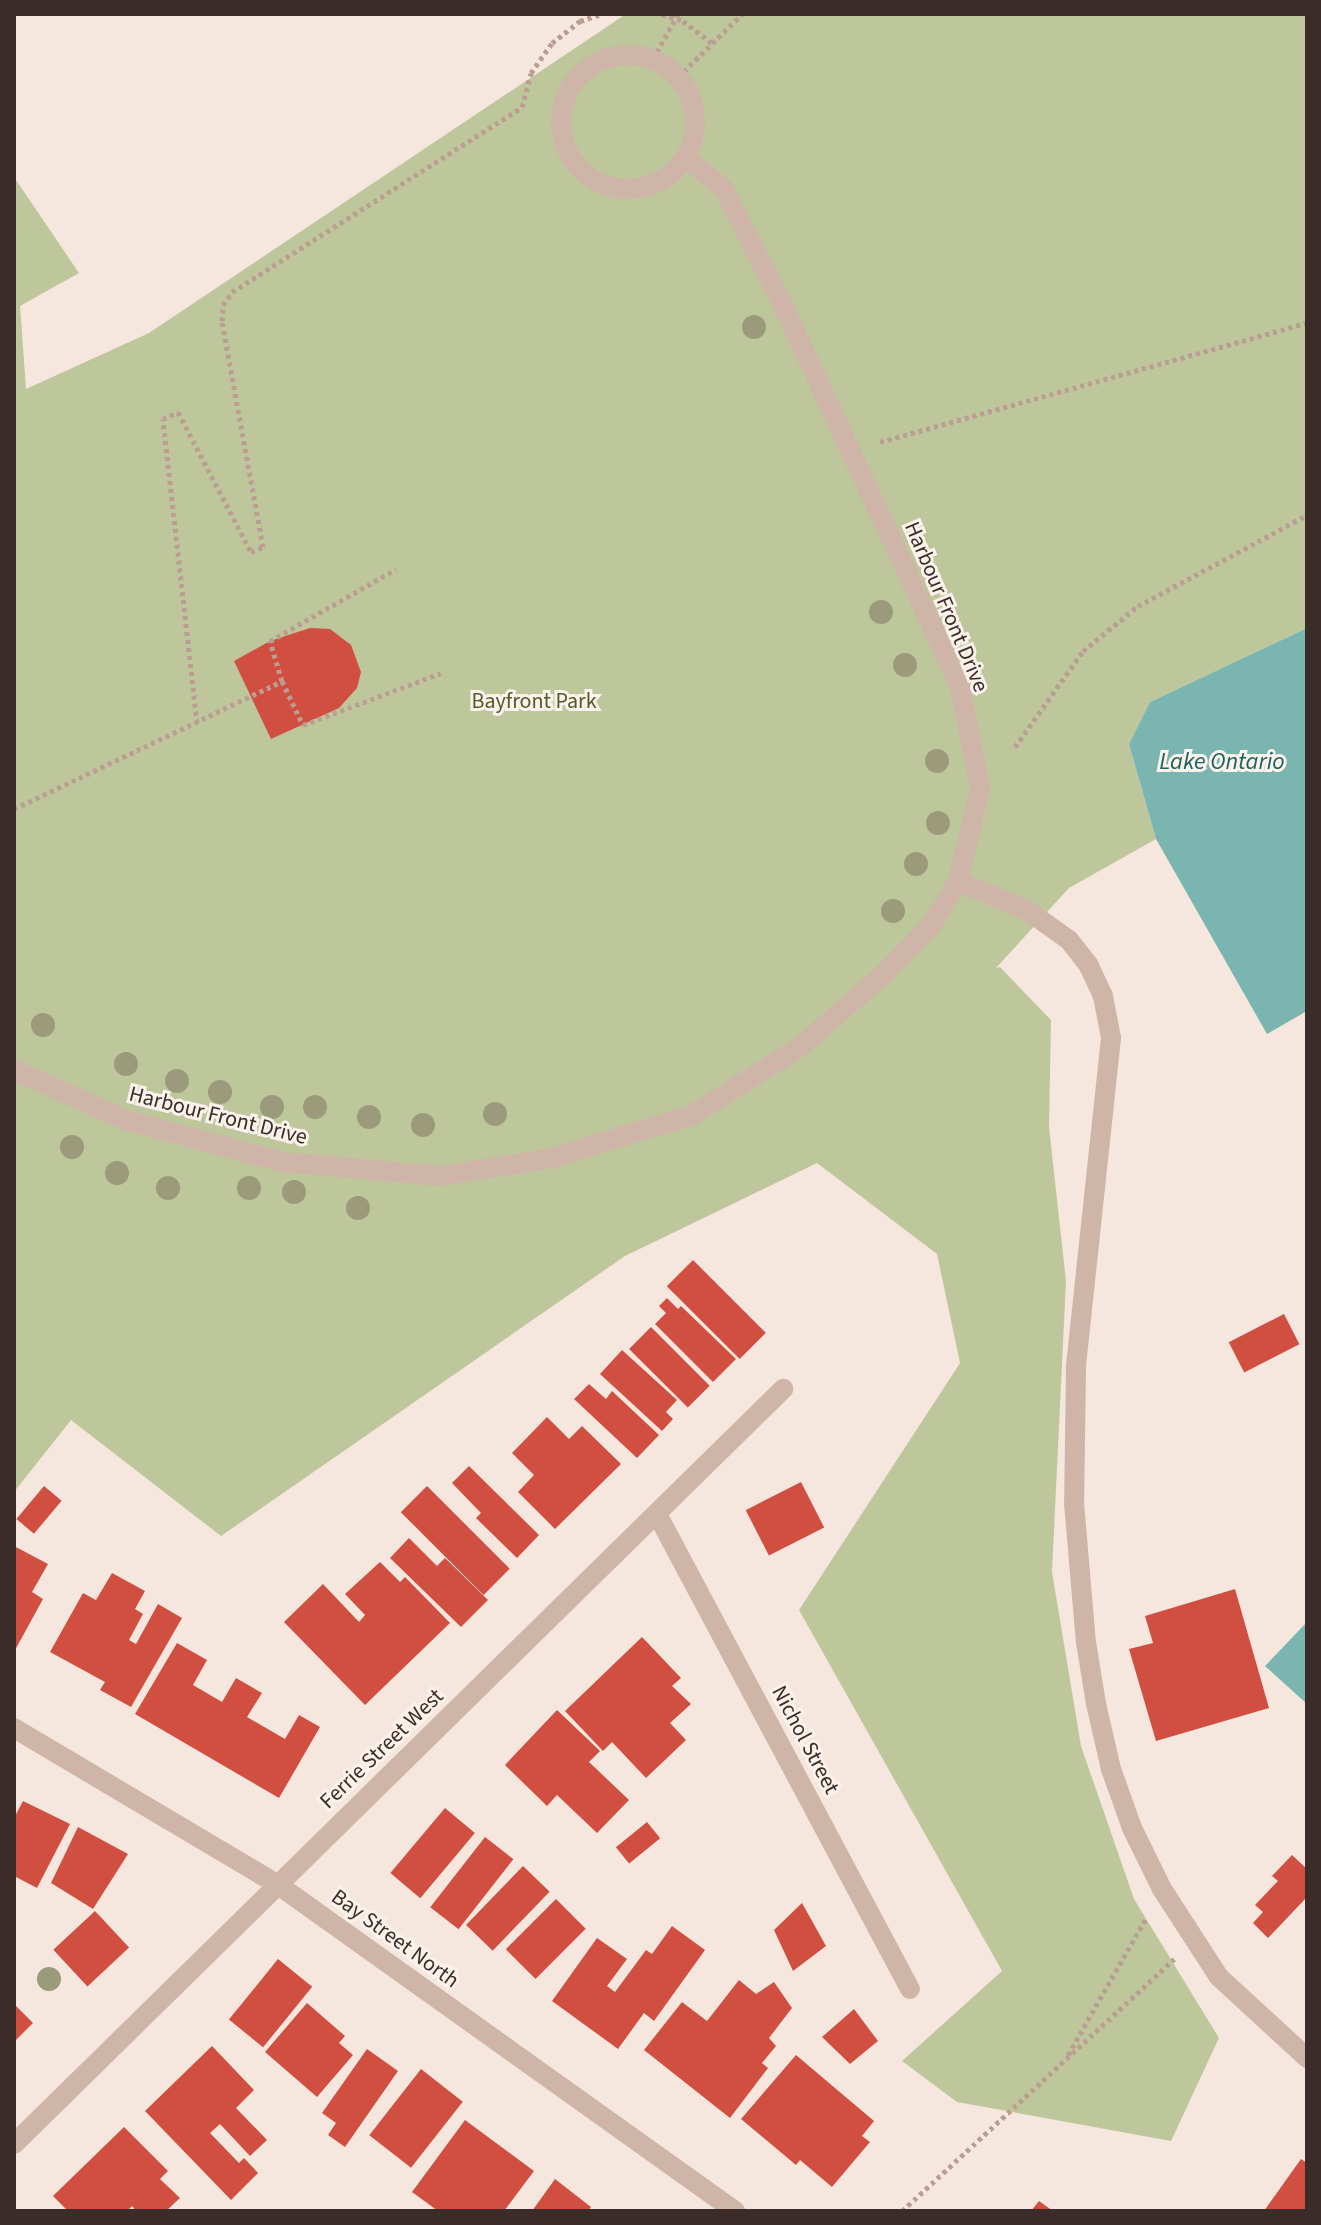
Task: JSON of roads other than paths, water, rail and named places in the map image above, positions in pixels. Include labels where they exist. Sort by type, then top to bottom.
[{"type":"street","points":[[630,54],[653,59],[678,77],[688,90],[695,112],[694,135],[685,157],[670,175],[649,186],[625,189],[603,185],[583,172],[568,154],[561,131],[562,108],[571,86],[586,69],[607,58],[630,54]]},
{"type":"street","name":"Harbour Front Drive","points":[[14,1070],[126,1120],[283,1162],[440,1176],[552,1158],[692,1115],[800,1047],[932,924],[958,881],[980,789],[960,687],[780,299],[723,188],[685,157]]},
{"type":"street","points":[[958,881],[1028,911],[1069,940],[1089,966],[1108,1015],[1111,1038],[1076,1368],[1074,1503],[1086,1642],[1111,1769],[1132,1828],[1162,1889],[1219,1977],[1307,2058]]},
{"type":"street","name":"Ferrie Street West","points":[[14,2144],[783,1389]]},
{"type":"street","name":"Nichol Street","points":[[657,1514],[910,1989]]},
{"type":"street","name":"Bay Street North","points":[[14,1728],[277,1884],[735,2211]]},
{"type":"water","name":"Lake Ontario","points":[[1307,628],[1307,1011],[1267,1034],[1156,839],[1129,744],[1150,702]]},
{"type":"water","points":[[1307,1622],[1307,1704],[1265,1666]]},
{"type":"park label","name":"Bayfront Park","points":[[534,702]]}]
